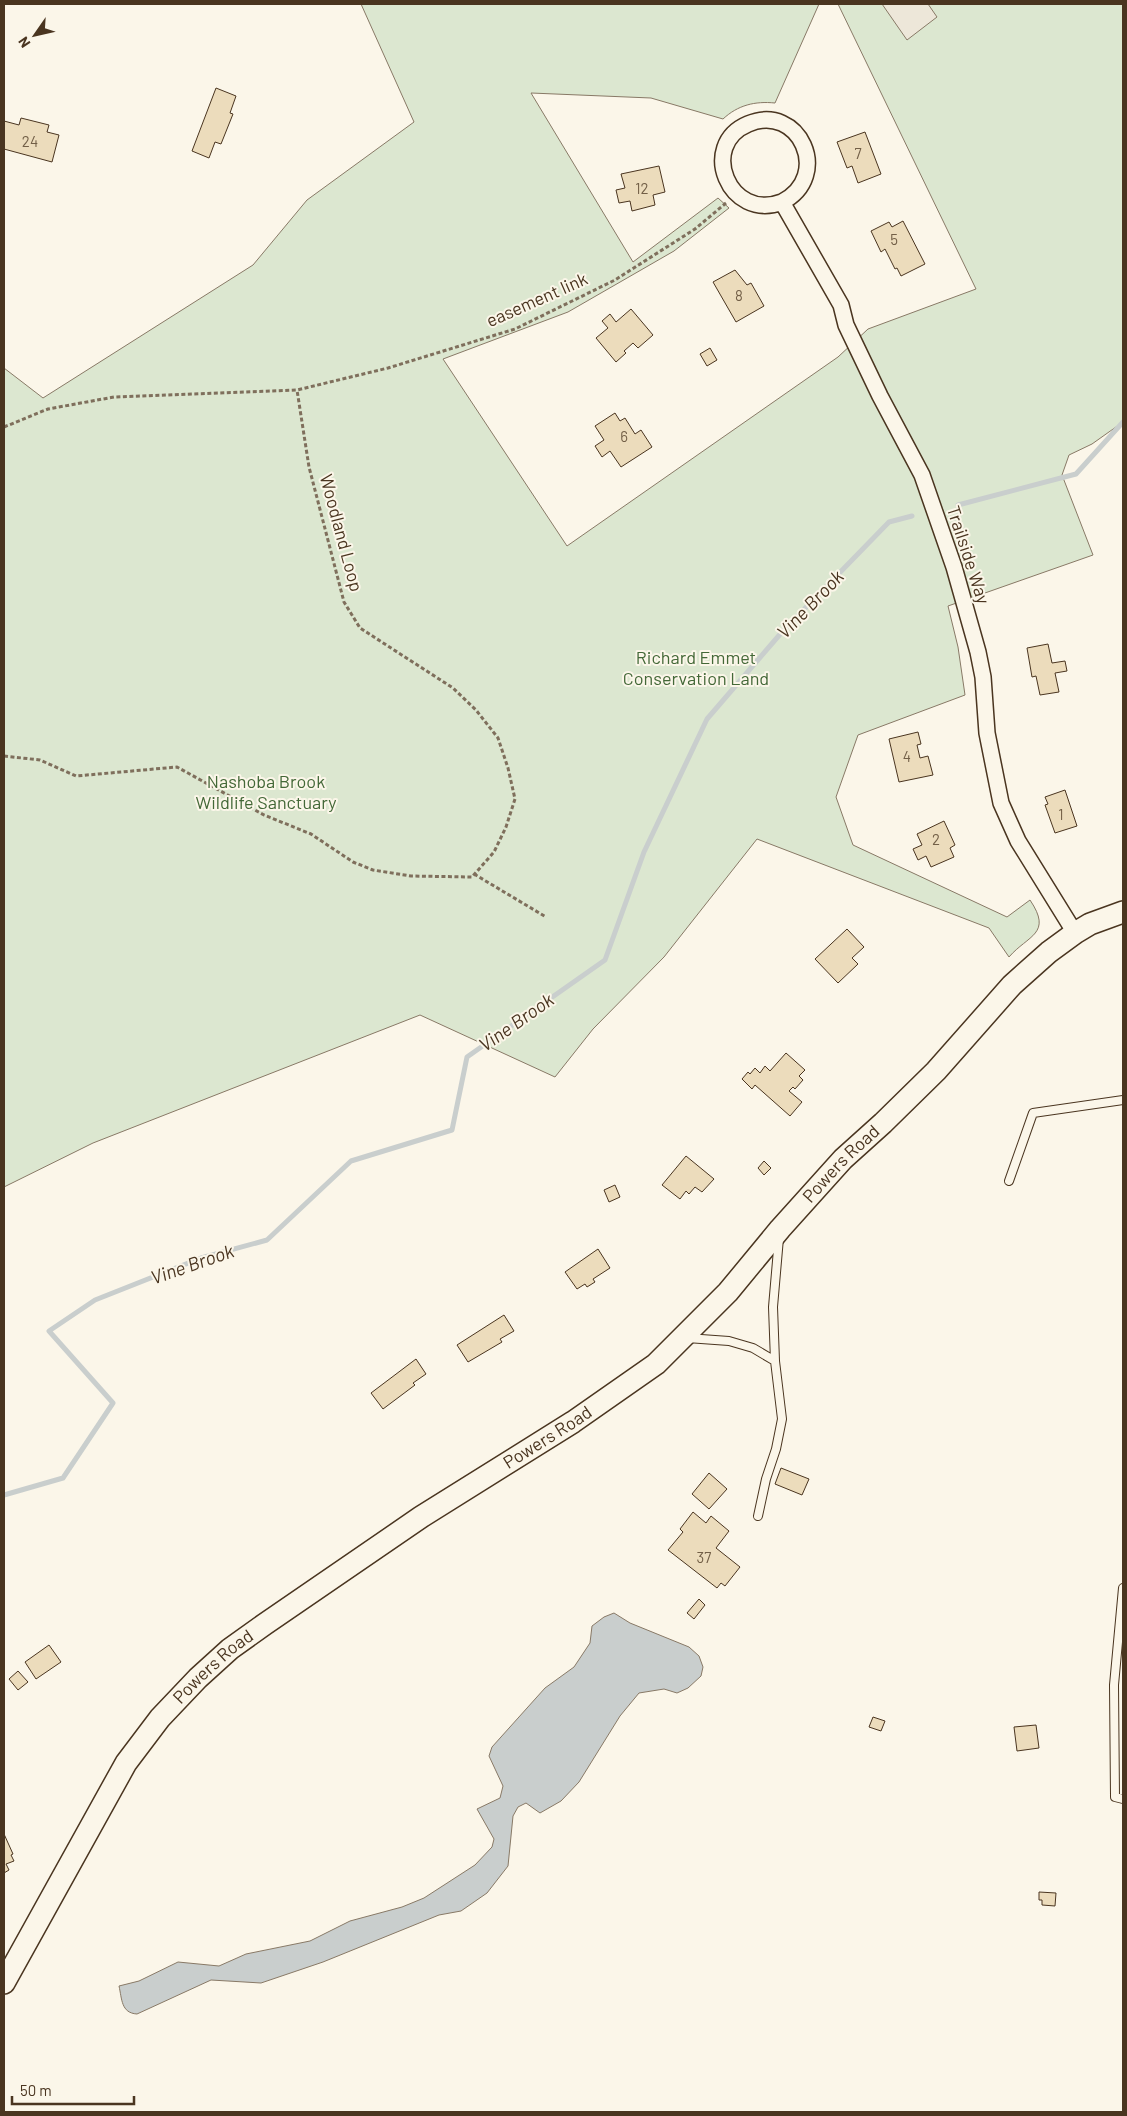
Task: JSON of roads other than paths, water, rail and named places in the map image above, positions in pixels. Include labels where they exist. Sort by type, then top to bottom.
[{"type":"main road","name":"Powers Road","points":[[4,1983],[126,1763],[160,1718],[198,1678],[230,1649],[421,1517],[573,1422],[656,1364],[728,1292],[780,1229],[843,1159],[936,1071],[1012,985],[1049,952],[1075,933],[1090,924],[1123,912]]},
{"type":"street","points":[[762,120],[776,121],[797,135],[804,146],[808,159],[807,172],[802,185],[794,195],[782,202],[770,206],[746,201],[736,194],[728,184],[723,172],[723,158],[726,146],[733,135],[749,123],[762,120]]},
{"type":"street","name":"Trailside Way","points":[[782,202],[842,305],[846,325],[880,396],[922,475],[954,567],[978,652],[983,677],[987,733],[1001,803],[1018,841],[1075,933]]},
{"type":"lane","points":[[1009,1181],[1033,1113],[1123,1100]]},
{"type":"lane","points":[[758,1516],[782,1419],[775,1361],[773,1307],[780,1229]]},
{"type":"lane","points":[[682,1338],[729,1341],[753,1348],[775,1361]]},
{"type":"lane","points":[[1123,1588],[1114,1685],[1114,1741],[1115,1798],[1123,1799]]},
{"type":"waterway","name":"Vine Brook","points":[[958,505],[1076,474],[1123,422]]},
{"type":"waterway","name":"Vine Brook","points":[[4,1495],[63,1478],[113,1403],[49,1331],[95,1300],[201,1258],[267,1240],[351,1161],[452,1130],[467,1057],[605,960],[644,852],[707,719],[782,632],[889,522],[912,516]]},
{"type":"park label","name":"Richard Emmet Conservation Land","points":[[696,668]]},
{"type":"park label","name":"Nashoba Brook Wildlife Sanctuary","points":[[266,792]]}]
